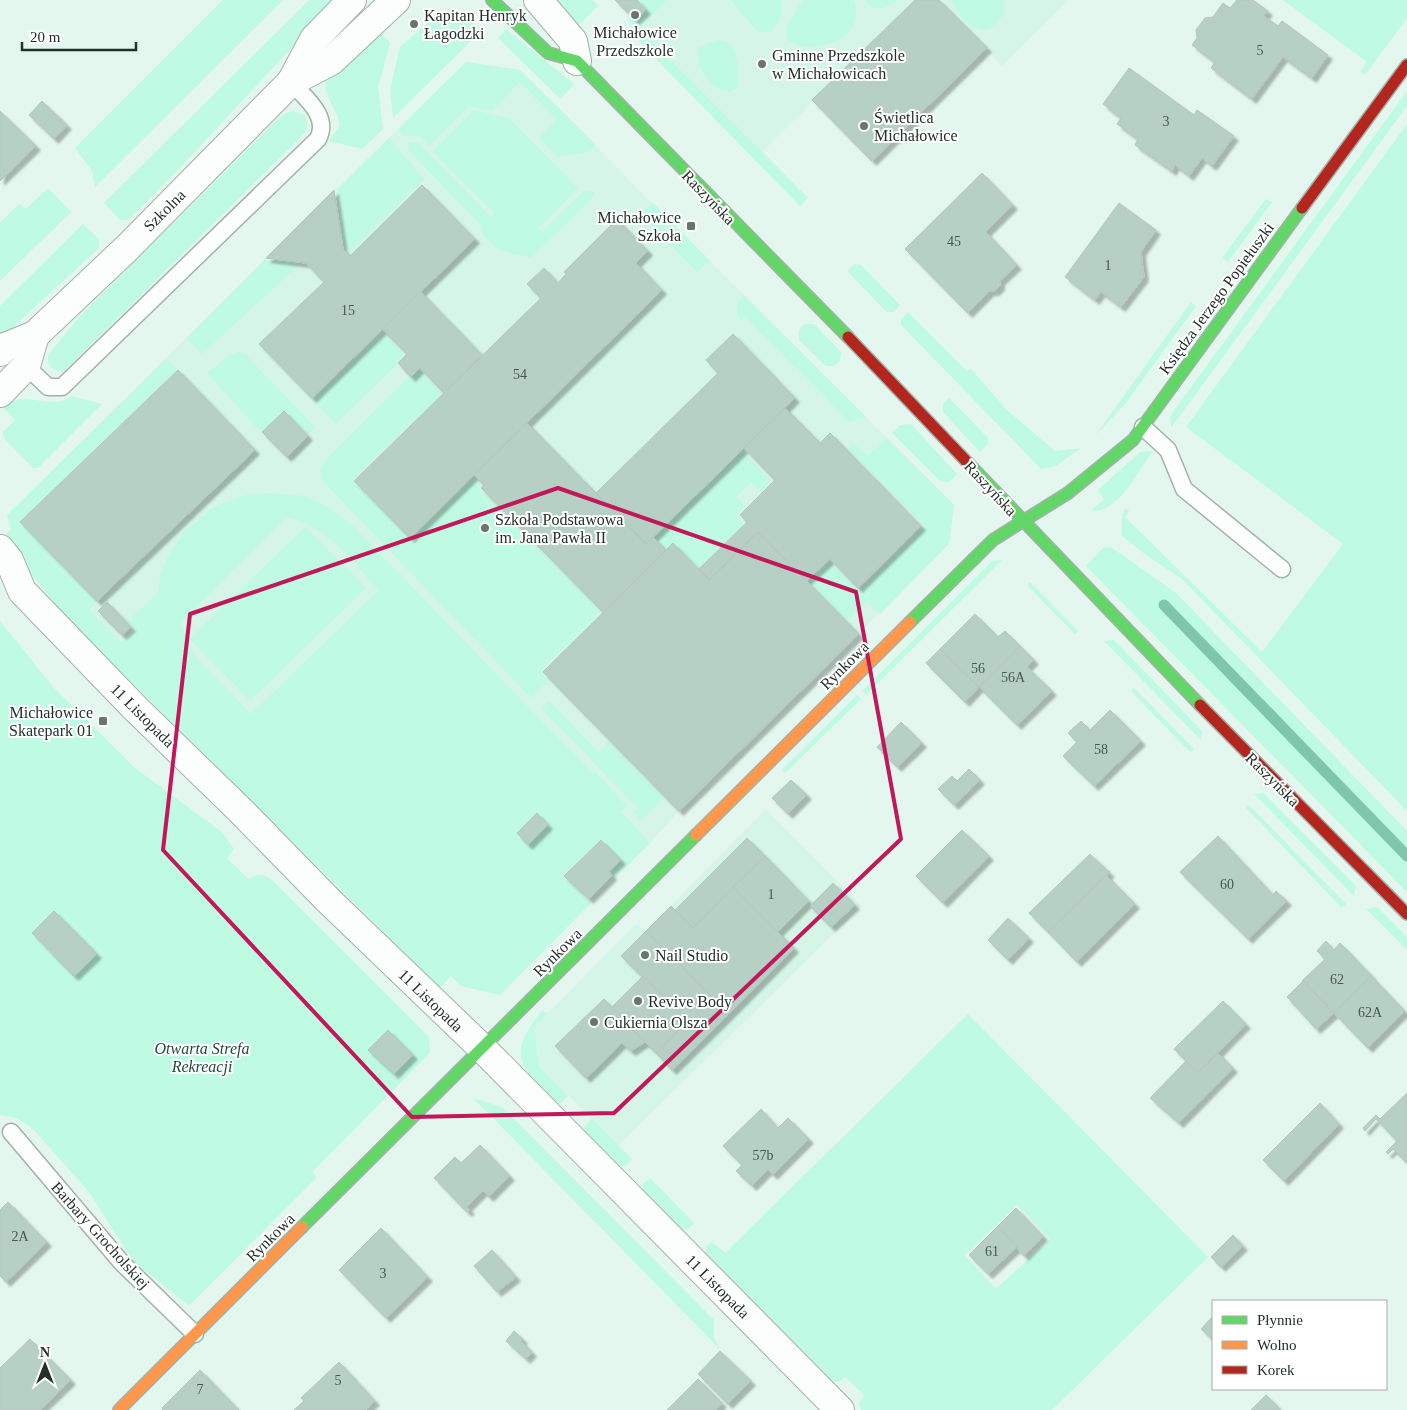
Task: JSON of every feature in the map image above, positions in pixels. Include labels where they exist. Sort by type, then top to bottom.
[{"type":"street","name":"Szkolna","points":[[0,352],[5,347],[35,335],[127,248],[291,82],[314,39],[352,0]]},
{"type":"street","name":"Szkolna","points":[[291,82],[331,60],[396,0]]},
{"type":"street","name":"Raszyńska","points":[[492,0],[548,53],[576,61],[909,400],[1022,522],[1226,732],[1407,914]]},
{"type":"street","points":[[538,0],[573,41],[576,61]]},
{"type":"street","name":"Księdza Jerzego Popiełuszki","points":[[1022,522],[1095,473],[1122,451],[1143,427],[1407,65]]},
{"type":"street","points":[[0,393],[26,366],[35,335]]},
{"type":"street","name":"Rynkowa","points":[[119,1410],[993,540],[1022,522]]},
{"type":"street","name":"11 Listopada","points":[[0,549],[10,560],[11,588],[240,810],[328,900],[483,1049],[840,1410]]},
{"type":"lane","points":[[26,366],[48,388],[62,387],[318,139],[322,127],[321,118],[291,82]]},
{"type":"lane","points":[[1143,427],[1168,450],[1184,489],[1282,569]]},
{"type":"lane","name":"Barbary Grocholskiej","points":[[11,1132],[122,1263],[195,1334]]},
{"type":"highlighted area","points":[[558,488],[856,592],[901,839],[614,1113],[412,1117],[163,850],[190,614]]},
{"type":"shaded area","name":"Gminne Przedszkole w Michałowicach","points":[[667,0],[915,0],[762,152],[639,28]]},
{"type":"shaded area","points":[[939,0],[1069,0],[1002,66]]},
{"type":"shaded area","name":"Szkoła Podstawowa im. Jana Pawła II","points":[[466,62],[520,70],[954,505],[949,544],[677,813],[650,843],[500,995],[461,986],[21,541],[22,501]]},
{"type":"shaded area","points":[[766,809],[862,906],[618,1146],[539,1066],[534,1027],[636,924],[646,931]]},
{"type":"green space","points":[[223,0],[283,0],[95,187],[92,171],[75,148]]},
{"type":"green space","points":[[309,0],[336,0],[176,172],[128,220],[120,220],[104,203]]},
{"type":"green space","points":[[550,0],[593,0],[598,6],[577,27]]},
{"type":"green space","points":[[637,0],[667,0],[639,28],[808,198],[800,206],[643,46],[627,19],[630,16],[635,20],[646,10]]},
{"type":"green space","points":[[731,0],[781,0],[781,13],[771,31],[760,32],[753,27]]},
{"type":"green space","points":[[803,0],[853,0],[856,15],[852,27],[844,37],[832,43],[805,46],[793,43],[786,37],[786,27]]},
{"type":"green space","points":[[866,0],[897,0],[885,7],[877,8],[873,7]]},
{"type":"green space","points":[[952,0],[1003,0],[1004,10],[994,26],[980,29],[966,22],[955,8]]},
{"type":"green space","points":[[1283,0],[1407,0],[1407,18],[1365,75],[1360,72],[1367,62]]},
{"type":"green space","points":[[435,17],[469,19],[481,31],[393,118],[390,90],[400,47]]},
{"type":"green space","points":[[506,29],[574,84],[560,99],[498,38]]},
{"type":"green space","points":[[378,30],[390,43],[378,87],[383,129],[362,149],[329,141],[340,125],[326,92],[325,78]]},
{"type":"green space","points":[[718,40],[730,43],[737,59],[738,87],[731,92],[724,91],[710,82],[698,60],[700,46]]},
{"type":"green space","points":[[466,62],[520,70],[596,145],[588,152],[558,157],[539,138],[557,120],[520,82],[492,111],[469,106],[429,146],[420,136],[404,135],[399,129]]},
{"type":"green space","points":[[1407,91],[1407,106],[1171,428],[1170,416]]},
{"type":"green space","points":[[474,110],[510,119],[578,188],[538,228],[542,232],[584,191],[594,192],[591,199],[531,258],[499,250],[483,235],[482,226],[409,151],[408,142],[418,142],[491,217],[495,213],[433,151]]},
{"type":"green space","points":[[293,111],[305,115],[307,126],[302,136],[65,370],[61,371],[51,367],[48,362],[49,354],[79,317],[275,122],[286,113]]},
{"type":"green space","points":[[1407,124],[1407,811],[1182,579],[1122,536],[1122,516],[1125,508],[1129,511],[1125,517],[1262,652],[1343,544],[1186,427]]},
{"type":"green space","points":[[389,138],[424,179],[350,252],[345,247],[337,190]]},
{"type":"green space","points":[[48,188],[71,212],[0,281],[0,223],[19,204],[26,209]]},
{"type":"green space","points":[[1266,199],[1272,202],[1228,262],[1222,258]]},
{"type":"green space","points":[[653,203],[709,260],[697,272],[641,215]]},
{"type":"green space","points":[[83,224],[99,239],[99,248],[0,339],[0,306]]},
{"type":"green space","points":[[265,260],[299,265],[202,354],[187,338]]},
{"type":"green space","points":[[854,264],[861,265],[900,305],[894,312],[887,312],[847,271]]},
{"type":"green space","points":[[743,295],[866,417],[849,422],[745,317],[741,321],[737,311]]},
{"type":"green space","points":[[1191,302],[1196,306],[1125,404],[1095,436]]},
{"type":"green space","points":[[908,312],[967,371],[970,368],[1007,410],[1055,451],[1081,448],[1056,466],[1041,469],[901,325],[901,319]]},
{"type":"green space","points":[[805,324],[814,324],[841,352],[840,361],[834,366],[826,366],[799,340],[799,330]]},
{"type":"green space","points":[[383,332],[404,354],[397,361],[397,364],[336,424],[313,400]]},
{"type":"green space","points":[[239,352],[245,354],[315,427],[308,435],[284,410],[261,432],[207,373],[230,355]]},
{"type":"green space","points":[[166,359],[178,370],[21,522],[97,601],[89,610],[122,643],[136,630],[128,621],[157,594],[167,558],[183,533],[212,508],[250,494],[272,493],[305,496],[327,506],[354,527],[593,774],[595,772],[627,806],[621,811],[650,843],[615,878],[609,872],[621,860],[601,839],[563,875],[591,903],[500,995],[461,986],[451,976],[440,988],[67,618],[2,539],[11,529],[7,515]],"holes":[[[287,517],[315,528],[327,536],[379,590],[251,714],[197,659],[188,642],[181,622]],[[537,813],[548,825],[528,845],[517,832]]]},
{"type":"green space","points":[[419,370],[442,394],[352,480],[410,540],[474,478],[481,485],[479,488],[600,612],[540,671],[548,681],[531,698],[322,480],[321,469],[326,459],[410,376]]},
{"type":"green space","points":[[72,396],[102,404],[38,468],[33,468],[4,438],[3,432],[15,420],[3,407],[21,400],[54,402]]},
{"type":"green space","points":[[949,398],[988,438],[988,444],[980,452],[943,412],[943,404]]},
{"type":"green space","points":[[911,424],[957,474],[949,482],[941,482],[892,433],[900,425]]},
{"type":"green space","points":[[886,438],[954,505],[949,544],[880,614],[867,601],[847,620],[809,582],[830,562],[859,591],[925,526],[848,448],[853,443],[867,456]]},
{"type":"green space","points":[[742,451],[770,480],[762,492],[751,482],[736,497],[745,506],[736,515],[744,524],[699,568],[673,543],[666,549],[654,537]]},
{"type":"green space","points":[[1153,451],[1120,497],[1103,509],[1094,511],[1092,509],[1104,500],[1098,490],[1140,452]]},
{"type":"green space","points":[[305,527],[366,588],[250,701],[190,639]]},
{"type":"green space","points":[[1104,547],[1111,547],[1176,593],[1407,831],[1407,892],[1086,566]]},
{"type":"green space","points":[[1002,560],[866,695],[862,691],[992,561]]},
{"type":"green space","points":[[1030,582],[1078,631],[1075,634],[1027,585]]},
{"type":"green space","name":"Otwarta Strefa Rekreacji","points":[[0,621],[54,688],[135,768],[222,832],[234,849],[227,858],[248,879],[260,875],[272,880],[429,1037],[430,1051],[427,1056],[312,1172],[317,1177],[189,1306],[134,1262],[89,1192],[34,1130],[17,1118],[0,1115]]},
{"type":"green space","points":[[1114,640],[1202,731],[1201,740],[1104,641]]},
{"type":"green space","points":[[1134,688],[1194,749],[1190,752],[1131,691]]},
{"type":"green space","points":[[857,695],[861,699],[785,773],[782,770]]},
{"type":"green space","points":[[549,701],[599,753],[609,742],[664,798],[641,820],[634,812],[638,808],[542,709]]},
{"type":"green space","points":[[1263,793],[1356,886],[1354,896],[1254,794]]},
{"type":"green space","points":[[1249,805],[1346,904],[1342,908],[1246,808]]},
{"type":"green space","points":[[1377,907],[1407,937],[1407,950],[1366,909]]},
{"type":"green space","points":[[543,1010],[547,1014],[534,1027],[539,1066],[568,1096],[561,1103],[555,1103],[533,1080],[522,1060],[521,1050],[524,1038],[531,1025]]},
{"type":"green space","points":[[968,1014],[1208,1257],[1052,1410],[861,1410],[859,1402],[865,1396],[845,1377],[839,1382],[833,1381],[705,1253],[706,1247],[712,1242],[725,1253]],"holes":[[[1017,1205],[1050,1239],[996,1289],[965,1255]]]},
{"type":"green space","points":[[473,1098],[502,1107],[714,1320],[714,1338],[720,1349]]},
{"type":"green space","points":[[592,1119],[632,1159],[625,1166],[619,1166],[585,1133],[584,1127]]},
{"type":"green space","points":[[650,1178],[694,1223],[688,1229],[682,1230],[643,1190],[643,1184]]},
{"type":"building","name":"Michałowice Przedszkole","points":[[615,0],[637,0],[646,10],[635,20]]},
{"type":"building","points":[[915,0],[939,0],[987,48],[872,161],[812,100]]},
{"type":"building","points":[[1237,0],[1253,0],[1268,11],[1264,16],[1278,26],[1282,21],[1328,55],[1312,78],[1283,57],[1252,99],[1211,68],[1215,62],[1192,45],[1197,38],[1196,30],[1205,18],[1213,17],[1223,3],[1230,8]]},
{"type":"building","points":[[1129,68],[1194,115],[1197,110],[1234,136],[1212,166],[1202,158],[1189,176],[1175,165],[1172,171],[1135,145],[1138,139],[1117,124],[1121,118],[1103,104]]},
{"type":"building","points":[[42,101],[67,125],[54,139],[29,115]]},
{"type":"building","points":[[0,111],[36,146],[0,181]]},
{"type":"building","points":[[982,173],[1013,205],[986,232],[1017,265],[1000,281],[1000,286],[995,291],[990,291],[968,313],[905,249]]},
{"type":"building","points":[[422,185],[475,239],[312,398],[259,344],[324,282],[306,263],[266,258],[334,190],[343,249],[350,256]]},
{"type":"building","points":[[1119,203],[1156,230],[1141,252],[1144,277],[1121,307],[1101,292],[1095,300],[1065,277]]},
{"type":"building","points":[[617,219],[648,251],[636,263],[662,290],[410,538],[354,481],[541,298],[527,284],[544,268],[558,283],[566,274],[564,272]]},
{"type":"building","points":[[420,291],[482,355],[444,393],[420,368],[411,377],[398,363],[407,354],[382,329]]},
{"type":"building","points":[[733,334],[795,398],[646,544],[596,493],[718,373],[706,360]]},
{"type":"building","points":[[178,370],[255,450],[97,601],[20,522]]},
{"type":"building","points":[[785,408],[820,443],[830,433],[921,526],[858,588],[830,559],[806,581],[758,532],[709,580],[699,569],[747,522],[740,515],[775,480],[744,448]]},
{"type":"building","points":[[284,411],[308,436],[287,457],[262,432]]},
{"type":"building","points":[[527,423],[646,544],[653,537],[667,551],[604,613],[481,488],[484,485],[474,475]]},
{"type":"building","points":[[758,532],[859,634],[679,811],[543,672],[673,543],[709,580]]},
{"type":"building","points":[[107,602],[131,627],[122,635],[98,611]]},
{"type":"building","points":[[975,614],[998,637],[1005,631],[1020,646],[979,687],[940,649]]},
{"type":"building","points":[[1020,646],[1034,660],[1027,667],[1052,691],[1017,725],[979,687]]},
{"type":"building","points":[[940,649],[979,687],[965,702],[926,663]]},
{"type":"building","points":[[1110,710],[1141,741],[1094,786],[1063,756],[1077,742],[1068,733],[1081,721],[1090,730]]},
{"type":"building","points":[[901,722],[922,743],[897,767],[877,747]]},
{"type":"building","points":[[969,769],[980,780],[954,805],[938,789],[952,776],[957,781]]},
{"type":"building","points":[[791,780],[807,795],[788,814],[772,798]]},
{"type":"building","points":[[537,813],[548,825],[528,845],[517,833]]},
{"type":"building","points":[[962,830],[989,856],[943,903],[916,876]]},
{"type":"building","points":[[1218,836],[1273,895],[1276,891],[1287,901],[1248,939],[1180,872]]},
{"type":"building","points":[[747,838],[765,856],[693,928],[675,910]]},
{"type":"building","points":[[601,840],[621,860],[609,871],[612,876],[589,899],[564,876]]},
{"type":"building","points":[[1090,854],[1109,872],[1048,932],[1029,913]]},
{"type":"building","points":[[765,856],[809,901],[778,932],[733,887]]},
{"type":"building","points":[[1110,871],[1107,876],[1135,904],[1077,962],[1048,932]]},
{"type":"building","points":[[833,883],[855,905],[831,927],[810,906]]},
{"type":"building","points":[[733,887],[794,948],[729,1014],[646,931],[671,906],[693,928]]},
{"type":"building","points":[[54,911],[97,954],[74,976],[32,933]]},
{"type":"building","points":[[1008,918],[1029,938],[1008,960],[988,940]]},
{"type":"building","points":[[646,931],[729,1014],[672,1070],[656,1053],[688,1021],[621,956]]},
{"type":"building","points":[[1326,941],[1334,950],[1340,943],[1372,976],[1334,1013],[1302,981],[1325,959],[1317,951]]},
{"type":"building","points":[[643,976],[688,1021],[656,1053],[611,1008]]},
{"type":"building","points":[[1371,976],[1405,1011],[1368,1048],[1334,1013]]},
{"type":"building","points":[[1303,981],[1334,1013],[1316,1029],[1287,997]]},
{"type":"building","points":[[604,999],[645,1042],[631,1051],[622,1043],[586,1078],[555,1046]]},
{"type":"building","points":[[1223,1001],[1246,1024],[1198,1073],[1174,1049]]},
{"type":"building","points":[[388,1030],[413,1055],[394,1074],[368,1050]]},
{"type":"building","points":[[1218,1053],[1233,1068],[1179,1123],[1150,1098],[1186,1061],[1198,1073]]},
{"type":"building","points":[[1407,1093],[1407,1163],[1393,1149],[1388,1154],[1386,1152],[1397,1141],[1376,1119],[1365,1131],[1363,1128],[1376,1115],[1380,1119]]},
{"type":"building","points":[[1320,1103],[1339,1124],[1284,1181],[1263,1160]]},
{"type":"building","points":[[761,1109],[778,1128],[788,1118],[809,1139],[773,1175],[768,1170],[752,1186],[736,1171],[742,1165],[723,1146]]},
{"type":"building","points":[[480,1145],[510,1176],[489,1197],[483,1191],[467,1207],[470,1210],[467,1212],[434,1178],[455,1157],[461,1163]]},
{"type":"building","points":[[8,1202],[47,1242],[6,1282],[0,1276],[0,1210]]},
{"type":"building","points":[[1016,1208],[1043,1236],[1024,1256],[998,1226]]},
{"type":"building","points":[[998,1226],[1017,1247],[988,1274],[969,1255]]},
{"type":"building","points":[[381,1228],[428,1277],[386,1318],[339,1270]]},
{"type":"building","points":[[1233,1235],[1243,1246],[1221,1267],[1211,1257]]},
{"type":"building","points":[[492,1250],[516,1277],[497,1292],[474,1266]]},
{"type":"building","points":[[1212,1317],[1212,1339],[1201,1329]]},
{"type":"building","points":[[514,1331],[523,1339],[521,1341],[532,1352],[526,1359],[506,1341]]},
{"type":"building","points":[[30,1339],[71,1380],[40,1410],[0,1410],[0,1368]]},
{"type":"building","points":[[720,1351],[751,1381],[728,1404],[698,1374]]},
{"type":"building","points":[[339,1362],[375,1401],[365,1410],[294,1410],[304,1401],[301,1398]]},
{"type":"building","points":[[200,1370],[239,1410],[163,1410],[162,1408]]},
{"type":"building","points":[[698,1379],[722,1403],[716,1410],[667,1410]]},
{"type":"building","points":[[1266,1395],[1281,1410],[1251,1410]]},
{"type":"waterway","points":[[1164,605],[1407,856]]},
{"type":"traffic: fast","points":[[492,0],[548,53],[577,61],[848,337]]},
{"type":"traffic: fast","points":[[910,622],[993,540],[1068,493],[1133,440],[1302,208]]},
{"type":"traffic: fast","points":[[968,463],[1200,705]]},
{"type":"traffic: fast","points":[[302,1227],[696,835]]},
{"type":"traffic: slow","points":[[696,835],[910,622]]},
{"type":"traffic: slow","points":[[119,1410],[302,1227]]},
{"type":"traffic: jam","points":[[1302,208],[1407,65]]},
{"type":"traffic: jam","points":[[848,337],[968,463]]},
{"type":"traffic: jam","points":[[1200,705],[1407,914]]},
{"type":"place","name":"Michałowice Przedszkole","points":[[635,15]]},
{"type":"place","name":"Kapitan Henryk Łagodzki","points":[[414,24]]},
{"type":"place","name":"Gminne Przedszkole w Michałowicach","points":[[762,64]]},
{"type":"place","name":"Świetlica Michałowice","points":[[864,126]]},
{"type":"place","name":"Michałowice Szkoła","points":[[691,226]]},
{"type":"place","name":"Szkoła Podstawowa im. Jana Pawła II","points":[[485,528]]},
{"type":"place","name":"Michałowice Skatepark 01","points":[[103,721]]},
{"type":"place","name":"Nail Studio","points":[[645,955]]},
{"type":"place","name":"Revive Body","points":[[638,1001]]},
{"type":"place","name":"Cukiernia Olsza","points":[[594,1022]]}]
